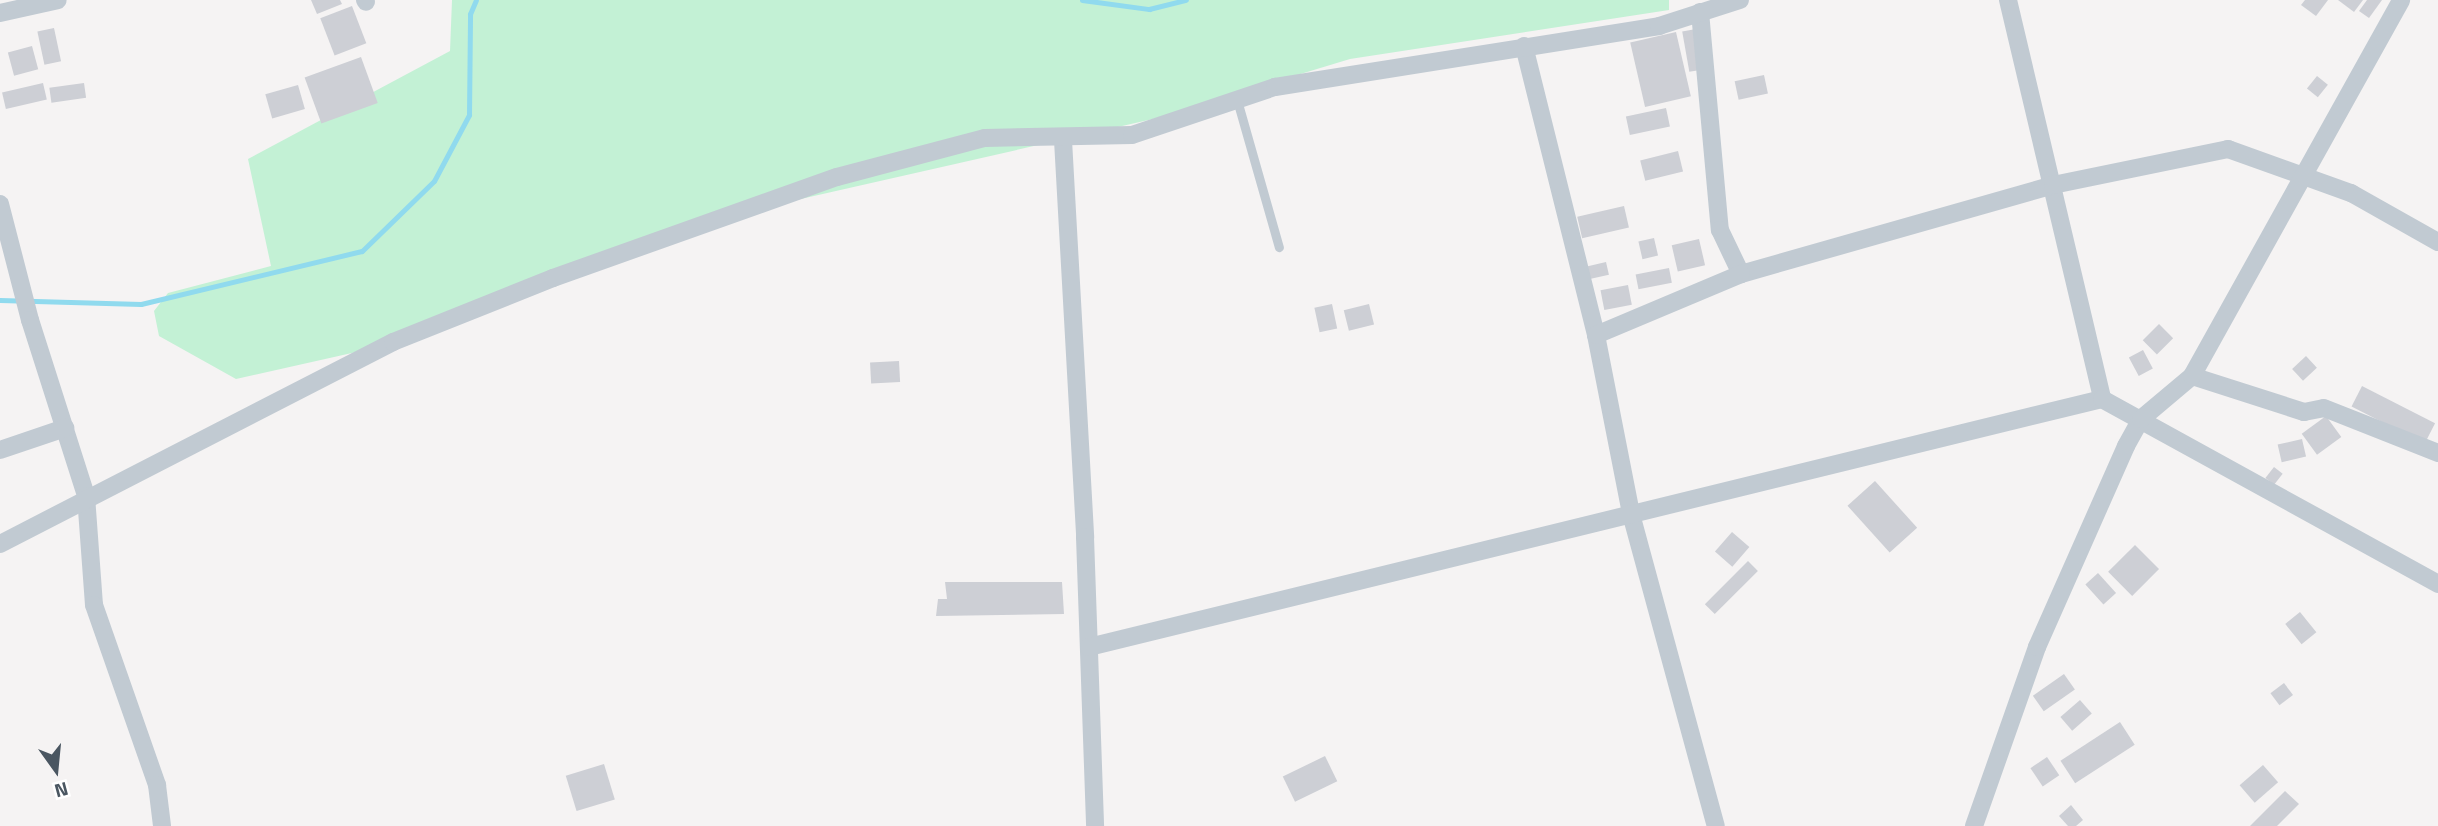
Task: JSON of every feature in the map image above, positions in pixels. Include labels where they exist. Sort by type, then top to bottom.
[{"type":"street","points":[[0,13],[58,0]]},
{"type":"street","points":[[0,544],[86,496],[140,473],[258,408],[393,342],[552,278],[837,177],[985,138],[1063,140],[1132,135],[1275,87],[1659,26],[1740,0]]},
{"type":"street","points":[[2008,0],[2102,399]]},
{"type":"street","points":[[1974,826],[2037,647],[2091,516],[2141,419],[2192,376],[2401,0]]},
{"type":"street","points":[[1700,12],[1720,230],[1741,274]]},
{"type":"street","points":[[1524,46],[1596,335],[1631,514],[1716,826]]},
{"type":"street","points":[[1063,140],[1089,648],[1095,826]]},
{"type":"street","points":[[1596,335],[1741,274],[2053,185],[2228,149],[2305,174],[2351,193],[2438,242]]},
{"type":"street","points":[[0,204],[86,496],[94,605],[157,785],[162,826]]},
{"type":"street","points":[[2192,376],[2304,412],[2324,408],[2438,453]]},
{"type":"street","points":[[1089,648],[2102,399],[2438,583]]},
{"type":"street","points":[[0,450],[65,428]]},
{"type":"lane","points":[[1237,100],[1279,247]]},
{"type":"green space","points":[[452,0],[1669,0],[1669,10],[1350,59],[1153,119],[682,226],[383,346],[236,379],[159,336],[154,311],[168,293],[271,266],[248,159],[450,51]]},
{"type":"building","points":[[311,0],[340,0],[342,4],[317,14]]},
{"type":"building","points":[[2305,0],[2328,0],[2316,16],[2301,5]]},
{"type":"building","points":[[2338,0],[2363,0],[2354,12]]},
{"type":"building","points":[[2367,0],[2382,0],[2369,18],[2359,11]]},
{"type":"building","points":[[352,6],[366,43],[335,56],[320,18]]},
{"type":"building","points":[[54,28],[61,61],[44,65],[37,32]]},
{"type":"building","points":[[1696,29],[1703,69],[1689,72],[1682,31]]},
{"type":"building","points":[[1676,32],[1691,96],[1645,107],[1630,43]]},
{"type":"building","points":[[32,46],[38,69],[14,76],[8,52]]},
{"type":"building","points":[[361,57],[378,103],[321,124],[305,78]]},
{"type":"building","points":[[1764,75],[1768,94],[1739,100],[1735,81]]},
{"type":"building","points":[[2317,76],[2328,85],[2318,97],[2307,88]]},
{"type":"building","points":[[43,83],[47,100],[6,109],[2,92]]},
{"type":"building","points":[[84,83],[86,98],[51,103],[49,88]]},
{"type":"building","points":[[298,85],[305,109],[272,118],[265,94]]},
{"type":"building","points":[[1666,108],[1670,127],[1630,135],[1626,117]]},
{"type":"building","points":[[1678,151],[1683,171],[1645,181],[1640,160]]},
{"type":"building","points":[[1624,206],[1629,227],[1582,238],[1577,217]]},
{"type":"building","points":[[1654,238],[1658,256],[1642,259],[1638,242]]},
{"type":"building","points":[[1699,239],[1705,265],[1678,272],[1672,245]]},
{"type":"building","points":[[1606,262],[1609,275],[1587,280],[1585,267]]},
{"type":"building","points":[[1669,268],[1672,283],[1638,289],[1636,274]]},
{"type":"building","points":[[1628,285],[1632,305],[1604,310],[1601,290]]},
{"type":"building","points":[[1332,304],[1337,328],[1320,332],[1314,308]]},
{"type":"building","points":[[1369,304],[1374,324],[1349,331],[1344,310]]},
{"type":"building","points":[[2159,324],[2173,338],[2157,354],[2143,340]]},
{"type":"building","points":[[2143,350],[2153,369],[2139,376],[2129,358]]},
{"type":"building","points":[[2306,356],[2317,368],[2303,381],[2292,369]]},
{"type":"building","points":[[899,361],[900,382],[871,383],[870,363]]},
{"type":"building","points":[[2362,386],[2435,423],[2425,444],[2352,406]]},
{"type":"building","points":[[2326,416],[2341,437],[2317,455],[2302,434]]},
{"type":"building","points":[[2302,439],[2306,457],[2282,462],[2278,445]]},
{"type":"building","points":[[2274,467],[2283,474],[2274,485],[2265,478]]},
{"type":"building","points":[[1875,481],[1917,528],[1890,553],[1848,506]]},
{"type":"building","points":[[1732,532],[1749,547],[1732,567],[1715,552]]},
{"type":"building","points":[[2135,545],[2159,569],[2132,596],[2108,572]]},
{"type":"building","points":[[1748,561],[1758,571],[1715,614],[1705,604]]},
{"type":"building","points":[[2098,573],[2116,593],[2103,604],[2085,584]]},
{"type":"building","points":[[945,582],[1062,582],[1064,614],[936,616],[938,599],[947,599]]},
{"type":"building","points":[[2300,612],[2316,632],[2302,644],[2285,624]]},
{"type":"building","points":[[2064,674],[2075,690],[2044,711],[2033,696]]},
{"type":"building","points":[[2284,683],[2293,695],[2279,705],[2270,693]]},
{"type":"building","points":[[2080,700],[2092,714],[2072,731],[2060,717]]},
{"type":"building","points":[[2120,722],[2135,745],[2075,783],[2060,761]]},
{"type":"building","points":[[1325,756],[1337,781],[1295,802],[1283,777]]},
{"type":"building","points":[[2047,757],[2059,775],[2043,786],[2030,768]]},
{"type":"building","points":[[604,764],[615,799],[577,811],[566,776]]},
{"type":"building","points":[[2263,765],[2278,782],[2255,803],[2240,785]]},
{"type":"building","points":[[2285,791],[2299,804],[2277,826],[2250,826]]},
{"type":"building","points":[[2071,805],[2083,820],[2076,826],[2068,826],[2059,816]]},
{"type":"waterway","points":[[0,300],[141,304],[362,251],[434,181],[469,115],[470,14],[476,0]]},
{"type":"waterway","points":[[1082,0],[1149,9],[1186,0]]}]
